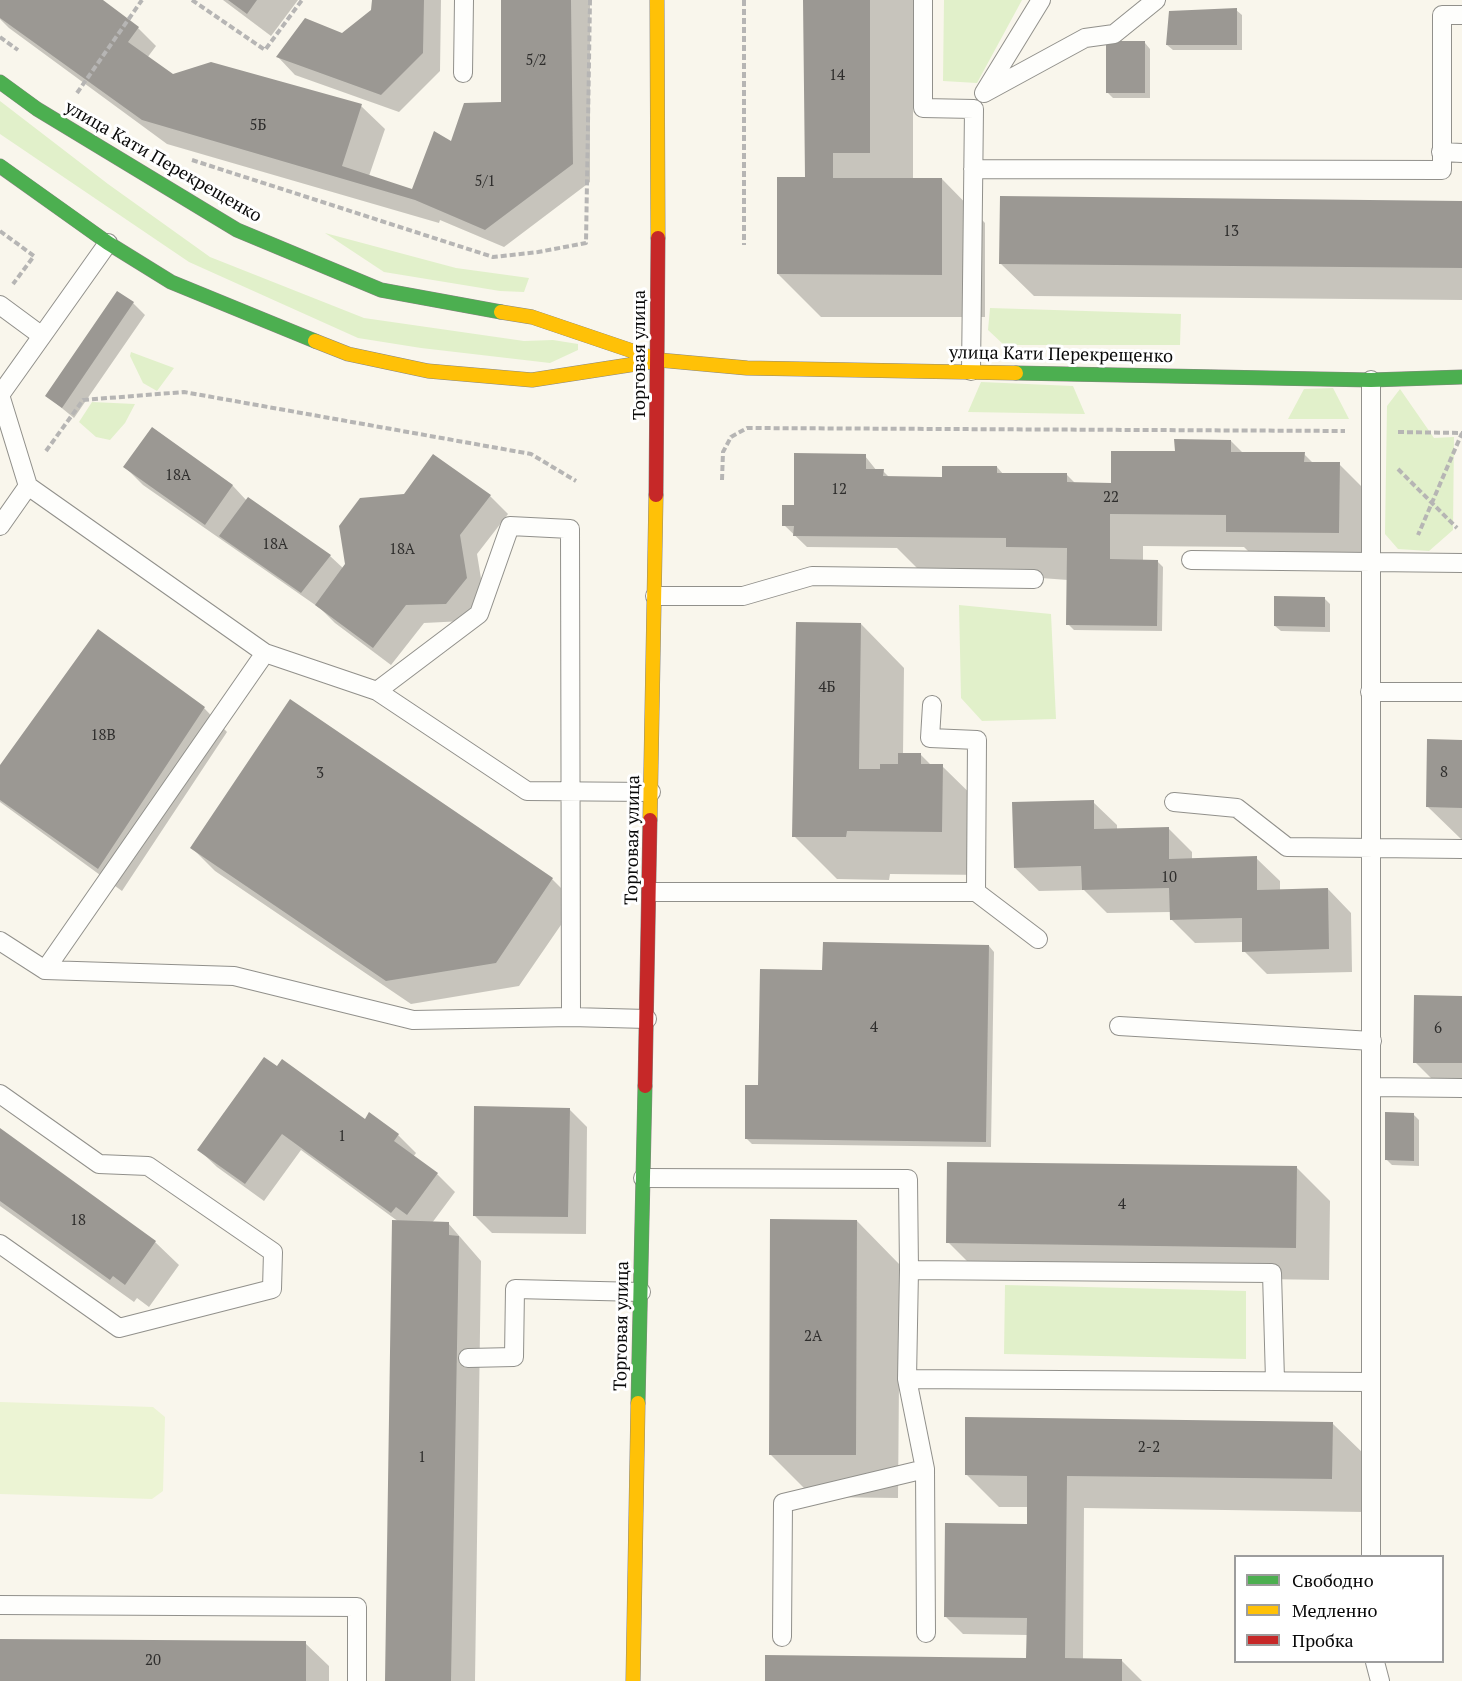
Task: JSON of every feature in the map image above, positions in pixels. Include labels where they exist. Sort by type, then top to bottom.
[{"type":"street","name":"Торговая улица","points":[[633,1681],[651,892],[659,360],[657,0]]},
{"type":"street","name":"улица Кати Перекрещенко","points":[[0,82],[37,109],[237,230],[381,290],[532,317],[659,360],[747,368],[1371,380],[1462,377]]},
{"type":"street","name":"улица Кати Перекрещенко","points":[[0,166],[108,243],[171,282],[348,354],[416,369],[532,380],[659,360]]},
{"type":"lane","points":[[463,73],[464,0]]},
{"type":"lane","points":[[923,0],[923,108],[974,109]]},
{"type":"lane","points":[[971,371],[974,109],[1041,0]]},
{"type":"lane","points":[[984,93],[1085,38],[1114,34],[1156,0]]},
{"type":"lane","points":[[973,170],[1442,170],[1437,7],[1462,15]]},
{"type":"lane","points":[[1441,152],[1462,153]]},
{"type":"lane","points":[[108,243],[0,395],[28,486],[265,653],[377,691],[527,791],[651,792]]},
{"type":"lane","points":[[3,298],[42,336]]},
{"type":"lane","points":[[1371,380],[1370,692],[1373,1087],[1371,1555]]},
{"type":"lane","points":[[0,526],[28,486]]},
{"type":"lane","points":[[377,691],[479,614],[510,526],[570,529],[571,1017]]},
{"type":"lane","points":[[1191,560],[1462,563]]},
{"type":"lane","points":[[655,596],[743,596],[812,576],[1034,579]]},
{"type":"lane","points":[[45,970],[265,653]]},
{"type":"lane","points":[[1370,692],[1462,692]]},
{"type":"lane","points":[[932,705],[930,738],[977,740],[976,892]]},
{"type":"lane","points":[[1174,802],[1237,808],[1287,847],[1462,849]]},
{"type":"lane","points":[[651,892],[976,892],[1038,939]]},
{"type":"lane","points":[[0,940],[45,970],[234,976],[413,1020],[647,1018]]},
{"type":"lane","points":[[1119,1026],[1372,1041]]},
{"type":"lane","points":[[1373,1087],[1462,1088]]},
{"type":"lane","points":[[0,1094],[99,1164],[148,1166],[273,1252],[272,1289],[119,1328],[0,1244]]},
{"type":"lane","points":[[643,1179],[908,1179],[907,1379],[925,1469],[926,1633]]},
{"type":"lane","points":[[909,1270],[1272,1273],[1275,1380]]},
{"type":"lane","points":[[468,1358],[514,1357],[515,1289],[641,1292]]},
{"type":"lane","points":[[907,1379],[1371,1382]]},
{"type":"lane","points":[[782,1637],[783,1503],[925,1469]]},
{"type":"lane","points":[[0,1605],[357,1607],[357,1681]]},
{"type":"lane","points":[[1375,1663],[1380,1681]]},
{"type":"path","points":[[76,94],[142,0]]},
{"type":"path","points":[[192,0],[265,50],[302,0]]},
{"type":"path","points":[[189,159],[493,256],[537,252],[586,243],[590,0]]},
{"type":"path","points":[[744,0],[744,245]]},
{"type":"path","points":[[0,37],[19,51]]},
{"type":"path","points":[[66,87],[84,101]]},
{"type":"path","points":[[0,231],[34,256],[3,298]]},
{"type":"path","points":[[15,441],[40,460],[83,400],[184,392],[531,454],[576,481]]},
{"type":"path","points":[[722,480],[723,452],[731,437],[747,428],[1462,433],[1413,544]]},
{"type":"path","points":[[1394,465],[1457,528]]},
{"type":"green space","points":[[944,0],[1022,0],[977,83],[943,81]]},
{"type":"green space","points":[[0,101],[108,184],[210,257],[364,318],[524,341],[553,340],[578,344],[578,350],[550,363],[358,338],[189,262],[0,134]]},
{"type":"green space","points":[[325,233],[456,268],[529,278],[524,292],[500,291],[384,272]]},
{"type":"green space","points":[[990,308],[1181,314],[1180,345],[1004,345],[988,330]]},
{"type":"green space","points":[[131,352],[174,368],[157,391],[143,383],[130,356]]},
{"type":"green space","points":[[981,382],[1073,386],[1085,414],[968,412]]},
{"type":"green space","points":[[1333,388],[1349,419],[1288,419],[1304,389]]},
{"type":"green space","points":[[1400,389],[1434,438],[1454,437],[1453,530],[1429,551],[1398,549],[1385,534],[1387,406]]},
{"type":"green space","points":[[92,402],[135,404],[125,423],[110,440],[96,437],[79,422]]},
{"type":"green space","points":[[959,605],[1051,614],[1056,719],[982,721],[961,698]]},
{"type":"green space","points":[[1005,1285],[1246,1291],[1246,1359],[1004,1354]]},
{"type":"green space","points":[[0,1402],[153,1407],[165,1417],[163,1491],[152,1499],[0,1494]]},
{"type":"building","points":[[0,0],[103,0],[139,27],[128,42],[173,74],[211,62],[362,104],[342,166],[412,189],[434,131],[451,141],[464,103],[501,102],[501,0],[571,0],[573,164],[485,230],[415,200],[142,120],[0,18]]},
{"type":"building","points":[[228,0],[257,0],[247,14]]},
{"type":"building","points":[[372,0],[424,0],[423,53],[381,95],[276,57],[305,18],[342,33],[371,10]]},
{"type":"building","points":[[803,0],[870,0],[870,153],[833,153],[833,178],[942,178],[942,275],[777,274],[777,177],[805,177]]},
{"type":"building","points":[[1237,8],[1237,45],[1166,45],[1169,11]]},
{"type":"building","points":[[1106,41],[1145,41],[1145,93],[1106,93]]},
{"type":"building","points":[[1000,196],[1462,201],[1462,268],[999,264]]},
{"type":"building","points":[[117,291],[134,302],[62,408],[45,396]]},
{"type":"building","points":[[152,427],[233,485],[205,525],[123,467]]},
{"type":"building","points":[[1174,439],[1231,440],[1231,452],[1305,452],[1304,462],[1340,462],[1339,533],[1226,532],[1226,515],[1110,514],[1110,559],[1158,560],[1157,626],[1066,625],[1067,548],[1006,547],[1006,538],[793,536],[794,526],[782,526],[782,505],[794,505],[794,453],[866,454],[866,469],[884,469],[883,476],[942,477],[942,466],[997,466],[997,473],[1067,473],[1067,482],[1111,483],[1111,451],[1175,451]]},
{"type":"building","points":[[433,454],[491,495],[460,535],[467,578],[446,604],[406,605],[373,648],[315,605],[345,564],[339,526],[360,498],[404,494]]},
{"type":"building","points":[[248,497],[331,555],[301,593],[219,536]]},
{"type":"building","points":[[1274,596],[1325,597],[1325,627],[1274,626]]},
{"type":"building","points":[[796,622],[861,623],[859,769],[880,769],[880,764],[898,764],[898,753],[921,753],[921,764],[943,764],[942,832],[847,831],[846,837],[792,837]]},
{"type":"building","points":[[98,629],[205,707],[98,869],[0,800],[0,765]]},
{"type":"building","points":[[290,699],[553,878],[496,963],[386,981],[190,848]]},
{"type":"building","points":[[1427,739],[1462,740],[1462,808],[1426,807]]},
{"type":"building","points":[[1094,800],[1094,829],[1169,827],[1169,859],[1257,856],[1257,890],[1328,888],[1329,949],[1242,952],[1242,918],[1170,920],[1169,888],[1082,890],[1081,866],[1014,868],[1012,802]]},
{"type":"building","points":[[823,942],[989,945],[986,1142],[745,1139],[745,1085],[758,1085],[760,969],[822,970]]},
{"type":"building","points":[[1414,995],[1462,996],[1462,1063],[1413,1063]]},
{"type":"building","points":[[264,1057],[277,1066],[282,1059],[365,1119],[369,1112],[399,1134],[394,1141],[438,1173],[407,1215],[396,1207],[391,1213],[282,1134],[245,1184],[197,1150]]},
{"type":"building","points":[[474,1106],[570,1108],[568,1217],[473,1216]]},
{"type":"building","points":[[1385,1112],[1414,1113],[1414,1161],[1385,1160]]},
{"type":"building","points":[[0,1128],[156,1241],[125,1285],[113,1276],[110,1280],[0,1201]]},
{"type":"building","points":[[947,1162],[1297,1166],[1296,1248],[946,1243]]},
{"type":"building","points":[[770,1219],[857,1220],[856,1455],[769,1455]]},
{"type":"building","points":[[392,1220],[449,1222],[449,1235],[459,1236],[451,1681],[385,1681]]},
{"type":"building","points":[[965,1417],[1333,1422],[1332,1479],[1067,1476],[1065,1658],[1122,1659],[1122,1681],[765,1681],[765,1655],[1026,1658],[1027,1618],[944,1617],[945,1523],[1027,1524],[1027,1476],[965,1475]]},
{"type":"building","points":[[0,1639],[306,1641],[306,1681],[0,1681]]},
{"type":"traffic: fast","points":[[0,82],[37,109],[237,230],[381,290],[501,312]]},
{"type":"traffic: fast","points":[[0,166],[108,243],[171,282],[315,341]]},
{"type":"traffic: fast","points":[[1016,373],[1371,380],[1462,377]]},
{"type":"traffic: fast","points":[[638,1403],[645,1086]]},
{"type":"traffic: slow","points":[[657,0],[658,238]]},
{"type":"traffic: slow","points":[[501,312],[532,317],[659,360],[747,368],[1016,373]]},
{"type":"traffic: slow","points":[[315,341],[348,354],[428,371],[532,380],[655,361]]},
{"type":"traffic: slow","points":[[650,820],[656,495]]},
{"type":"traffic: slow","points":[[633,1681],[638,1403]]},
{"type":"traffic: jam","points":[[656,495],[658,238]]},
{"type":"traffic: jam","points":[[645,1086],[650,820]]}]
